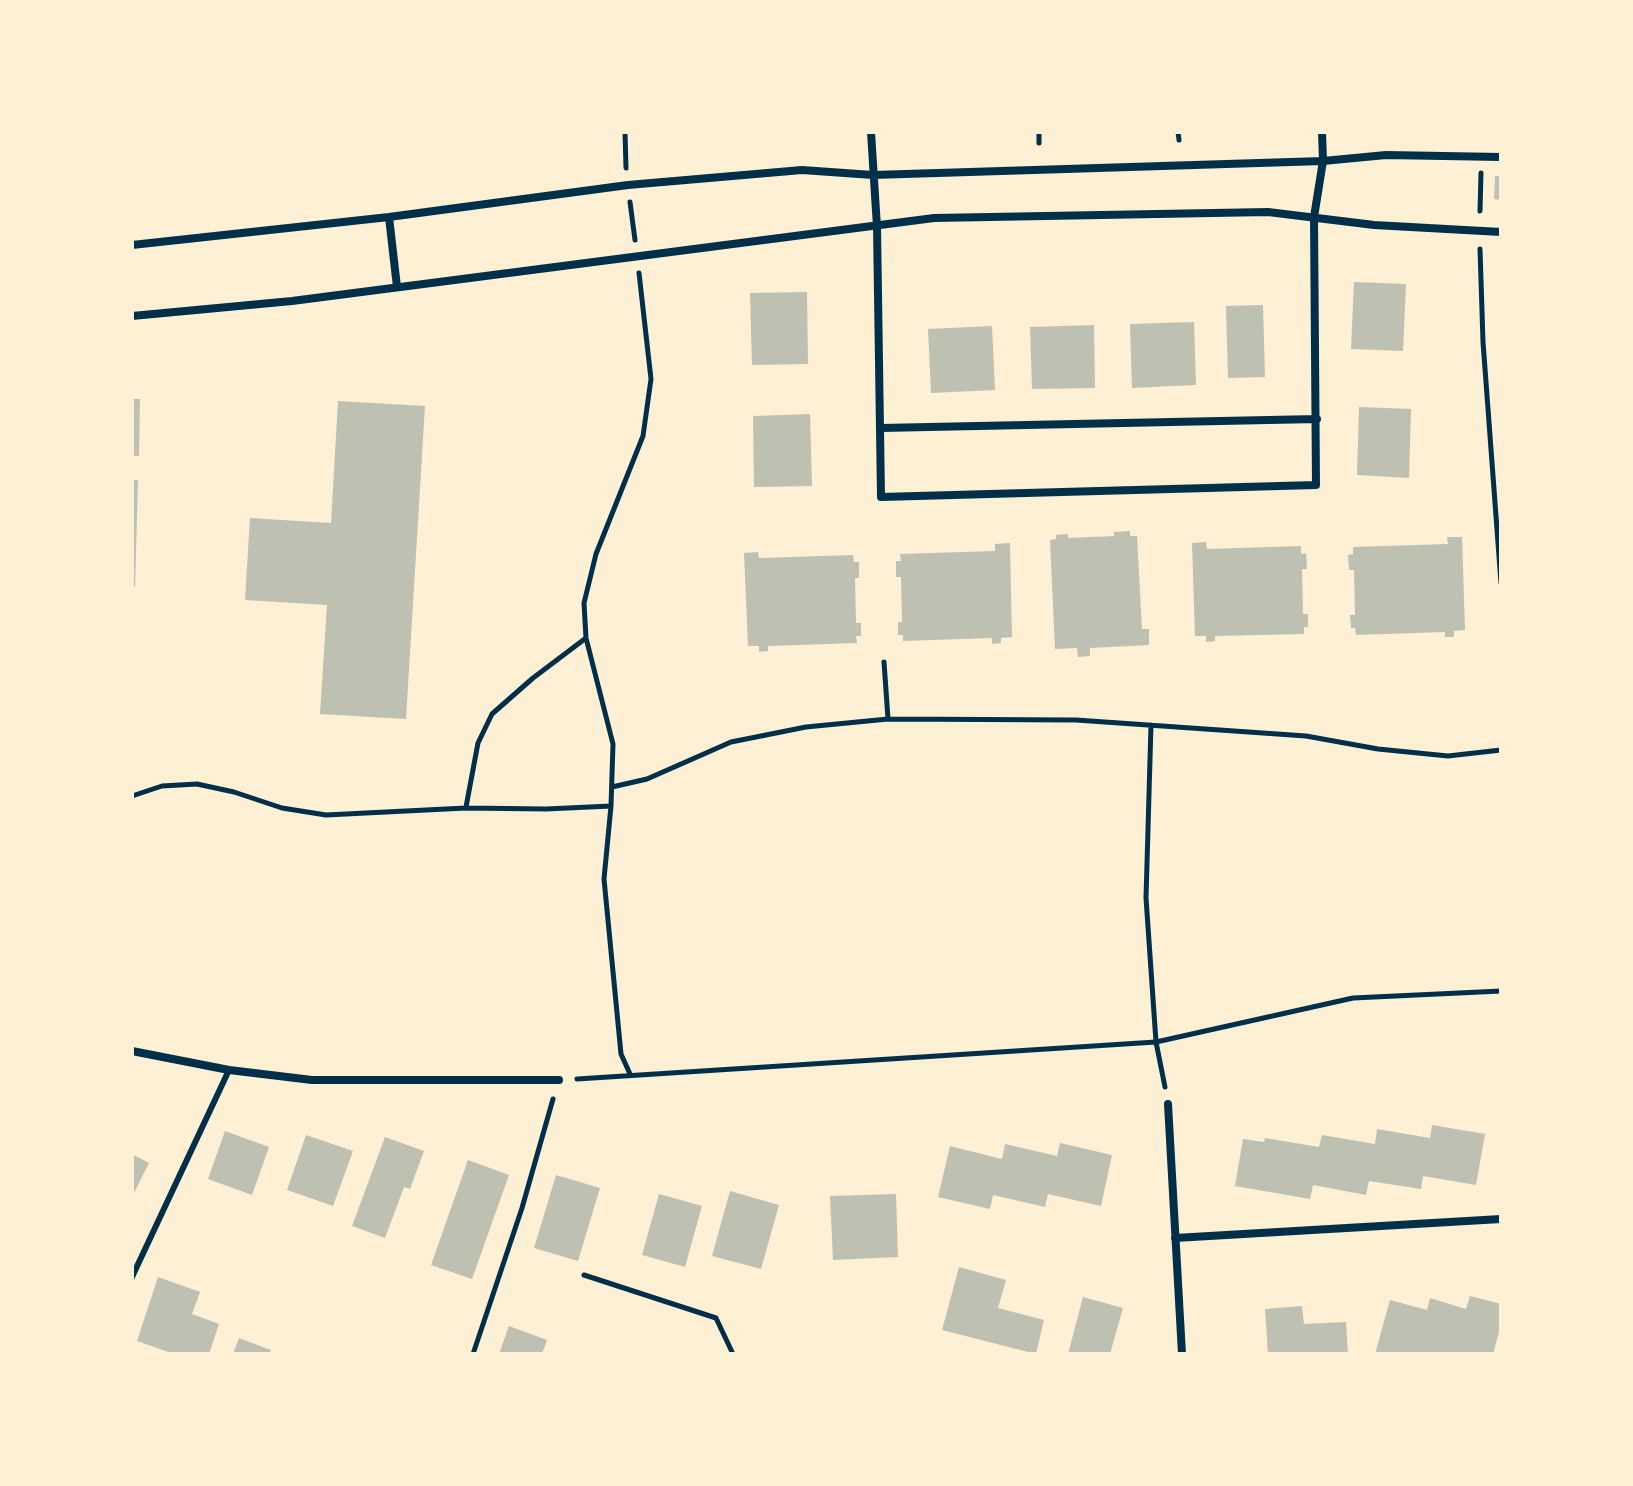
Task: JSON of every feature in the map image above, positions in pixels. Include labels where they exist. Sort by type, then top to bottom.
[{"type":"street","points":[[871,132],[877,227],[881,497],[1316,485],[1314,217],[1323,161],[1322,132]]},
{"type":"street","points":[[132,245],[389,217],[628,185],[802,170],[873,175],[1323,161],[1386,155],[1501,157]]},
{"type":"street","points":[[132,316],[292,301],[934,218],[1268,212],[1374,225],[1501,232]]},
{"type":"street","points":[[389,217],[397,287]]},
{"type":"street","points":[[881,428],[1317,419]]},
{"type":"street","points":[[132,1051],[229,1070],[312,1080],[559,1080]]},
{"type":"street","points":[[1168,1104],[1182,1354]]},
{"type":"street","points":[[1175,1238],[1501,1219]]},
{"type":"lane","points":[[132,1277],[229,1070]]},
{"type":"path","points":[[625,132],[628,185],[651,379],[643,436],[596,554],[584,603],[586,638],[613,744],[604,879],[621,1054],[630,1074]]},
{"type":"path","points":[[1039,132],[1039,143]]},
{"type":"path","points":[[1178,132],[1179,140]]},
{"type":"path","points":[[1482,156],[1479,231],[1483,342],[1501,583]]},
{"type":"path","points":[[466,808],[478,743],[492,714],[586,638]]},
{"type":"path","points":[[884,662],[888,719]]},
{"type":"path","points":[[612,787],[647,779],[731,742],[806,727],[888,719],[1076,720],[1306,736],[1378,749],[1448,756],[1501,750]]},
{"type":"path","points":[[1151,725],[1146,898],[1156,1042],[1168,1104]]},
{"type":"path","points":[[132,796],[162,786],[197,784],[282,808],[326,815],[466,808],[611,806]]},
{"type":"path","points":[[473,1354],[522,1208],[559,1080],[1156,1042],[1353,998],[1501,991]]},
{"type":"path","points":[[584,1275],[716,1318],[733,1354]]},
{"type":"building","points":[[1495,176],[1501,176],[1501,200],[1494,199]]},
{"type":"building","points":[[1354,282],[1406,284],[1403,351],[1351,349]]},
{"type":"building","points":[[807,292],[808,364],[752,365],[750,293]]},
{"type":"building","points":[[1263,305],[1265,377],[1228,378],[1226,306]]},
{"type":"building","points":[[1194,322],[1196,385],[1132,388],[1130,324]]},
{"type":"building","points":[[1094,325],[1095,388],[1032,389],[1030,327]]},
{"type":"building","points":[[992,326],[995,390],[931,393],[928,329]]},
{"type":"building","points":[[132,399],[140,399],[139,456],[132,456]]},
{"type":"building","points":[[338,401],[425,406],[406,719],[320,714],[327,605],[245,600],[250,518],[331,523]]},
{"type":"building","points":[[1359,407],[1411,409],[1409,478],[1357,475]]},
{"type":"building","points":[[810,414],[812,486],[754,487],[753,416]]},
{"type":"building","points":[[132,480],[138,480],[135,587],[132,586]]},
{"type":"building","points":[[1130,531],[1130,536],[1137,536],[1142,629],[1149,629],[1149,645],[1090,648],[1090,656],[1078,657],[1077,648],[1055,649],[1050,540],[1056,539],[1056,535],[1068,534],[1068,538],[1114,536],[1114,532]]},
{"type":"building","points":[[1447,537],[1462,537],[1465,630],[1454,631],[1454,637],[1445,637],[1445,632],[1356,635],[1355,628],[1351,628],[1350,615],[1355,615],[1354,570],[1349,570],[1348,555],[1353,554],[1353,547],[1448,544]]},
{"type":"building","points":[[1206,542],[1207,549],[1301,546],[1301,554],[1306,553],[1307,569],[1302,569],[1303,614],[1308,614],[1308,627],[1304,627],[1304,634],[1215,636],[1215,641],[1206,642],[1206,636],[1195,636],[1192,543]]},
{"type":"building","points":[[1010,543],[1012,637],[1001,638],[1001,643],[992,644],[992,638],[903,641],[903,635],[898,635],[898,622],[902,622],[901,577],[896,577],[896,561],[901,561],[900,554],[995,551],[995,544]]},
{"type":"building","points":[[758,552],[759,558],[853,555],[854,562],[859,562],[859,578],[855,578],[856,623],[861,623],[861,636],[856,636],[857,643],[768,646],[768,651],[759,652],[759,646],[748,646],[744,553]]},
{"type":"building","points":[[1432,1125],[1485,1134],[1476,1185],[1423,1176],[1421,1189],[1369,1181],[1366,1195],[1313,1185],[1310,1199],[1235,1186],[1243,1139],[1264,1142],[1265,1138],[1319,1147],[1322,1135],[1375,1144],[1377,1129],[1430,1138]]},
{"type":"building","points":[[225,1131],[269,1147],[252,1195],[208,1179]]},
{"type":"building","points":[[306,1135],[353,1151],[333,1206],[287,1190]]},
{"type":"building","points":[[385,1137],[424,1151],[410,1189],[404,1187],[385,1238],[352,1226]]},
{"type":"building","points":[[1060,1143],[1112,1155],[1101,1206],[1048,1194],[1045,1207],[993,1195],[990,1209],[938,1197],[950,1146],[1002,1159],[1005,1144],[1057,1156]]},
{"type":"building","points":[[132,1154],[149,1163],[132,1197]]},
{"type":"building","points":[[468,1160],[509,1175],[472,1279],[431,1265]]},
{"type":"building","points":[[556,1175],[600,1188],[578,1261],[534,1248]]},
{"type":"building","points":[[730,1191],[779,1205],[761,1269],[712,1256]]},
{"type":"building","points":[[659,1194],[702,1206],[685,1267],[642,1255]]},
{"type":"building","points":[[896,1194],[898,1257],[833,1260],[830,1196]]},
{"type":"building","points":[[959,1267],[1006,1280],[998,1308],[1044,1320],[1036,1354],[942,1330]]},
{"type":"building","points":[[158,1277],[200,1292],[192,1314],[219,1324],[209,1354],[174,1354],[137,1341]]},
{"type":"building","points":[[1470,1296],[1501,1304],[1501,1325],[1493,1354],[1375,1354],[1390,1300],[1427,1310],[1430,1298],[1466,1309]]},
{"type":"building","points":[[1083,1297],[1123,1308],[1110,1354],[1068,1354]]},
{"type":"building","points":[[1302,1306],[1304,1324],[1346,1322],[1348,1354],[1268,1354],[1265,1309]]},
{"type":"building","points":[[509,1326],[547,1340],[542,1354],[499,1354]]},
{"type":"building","points":[[239,1338],[271,1350],[269,1354],[233,1354]]}]
